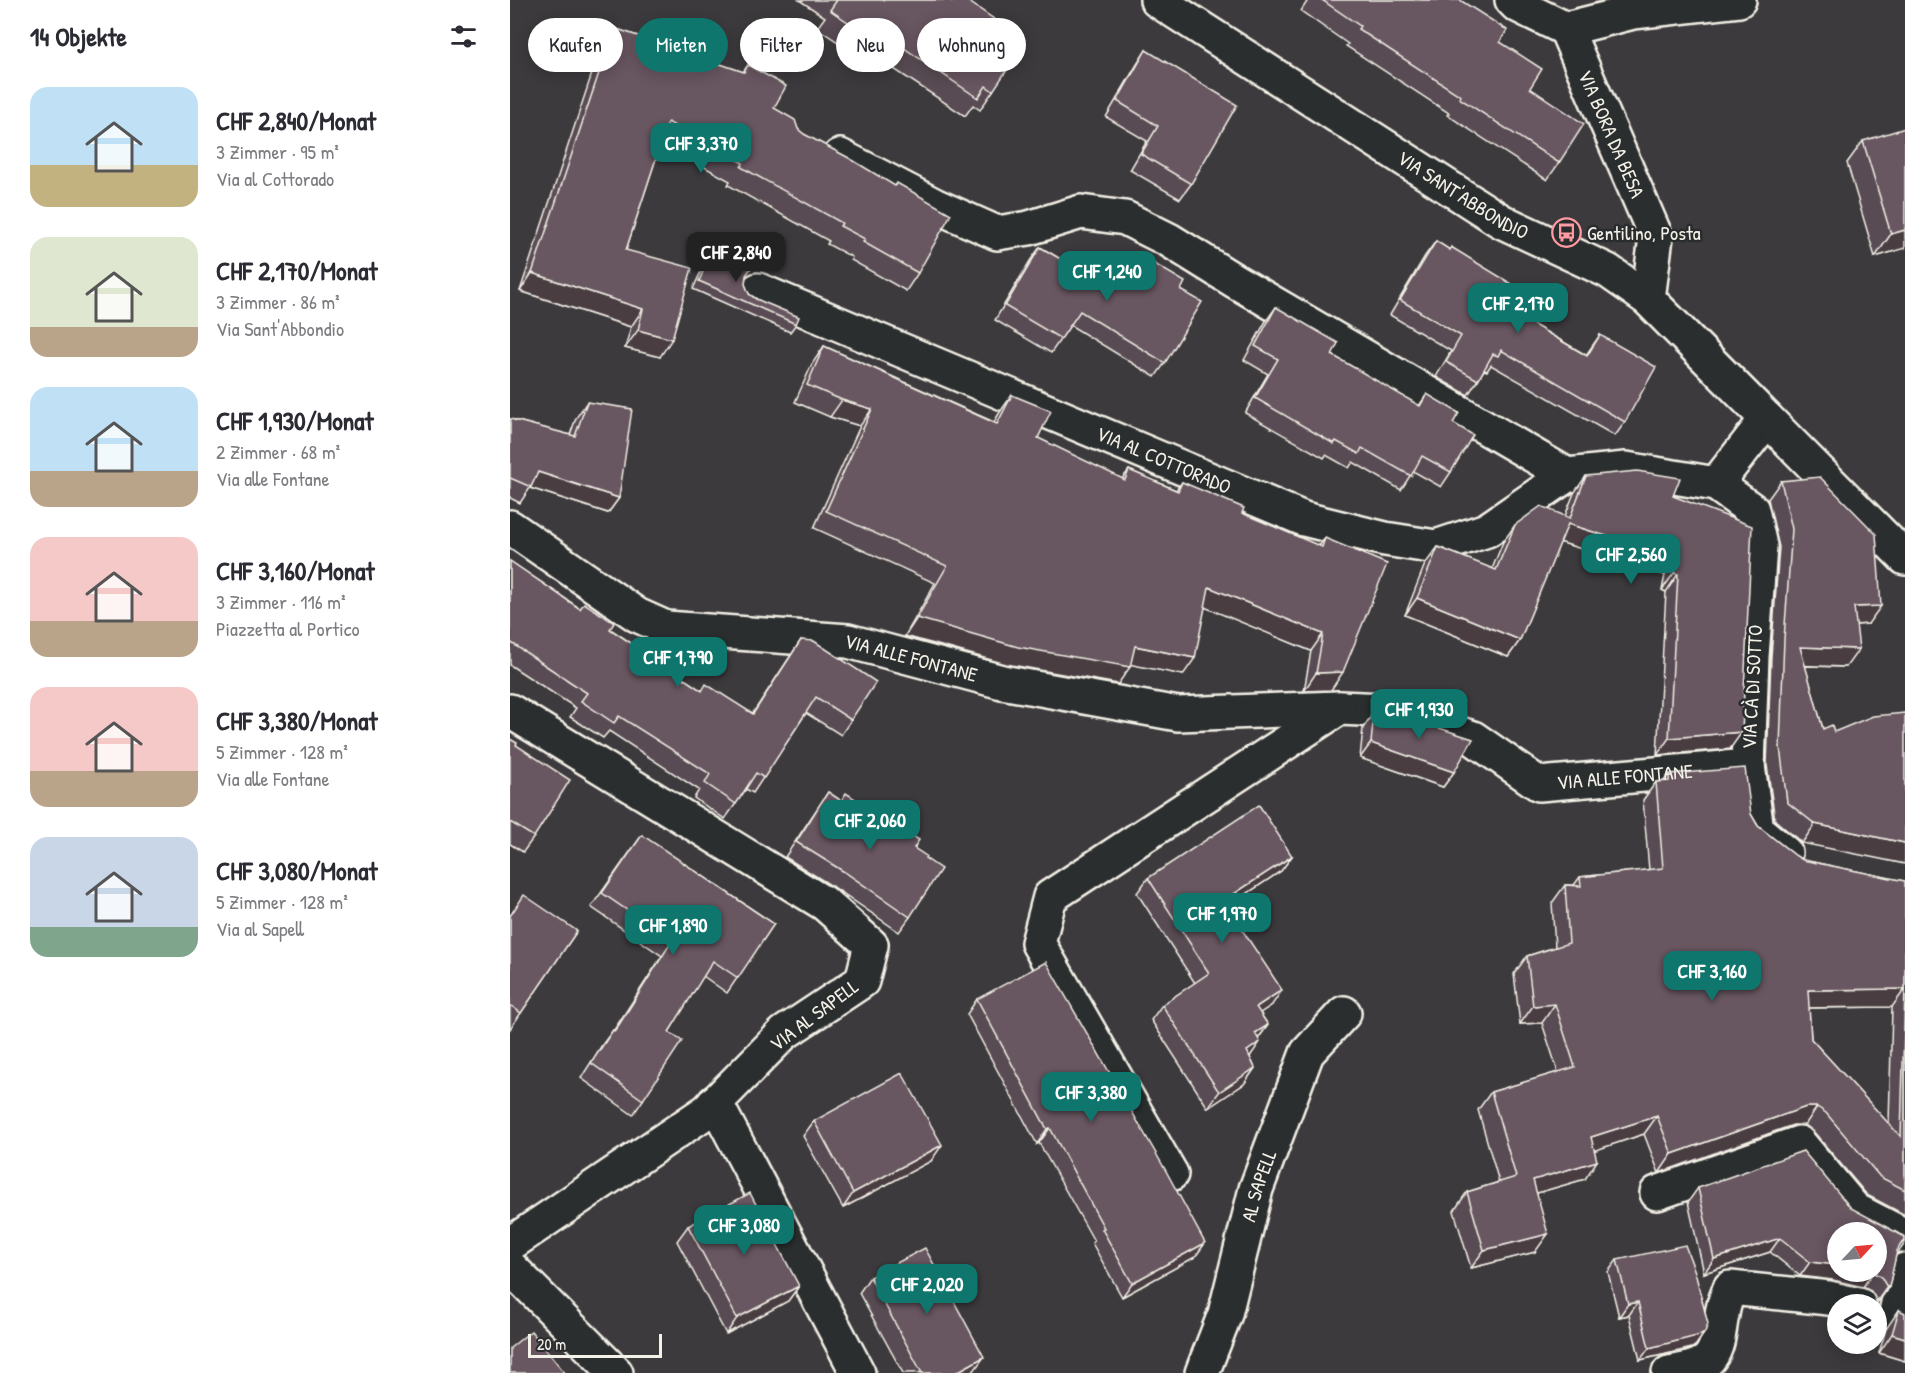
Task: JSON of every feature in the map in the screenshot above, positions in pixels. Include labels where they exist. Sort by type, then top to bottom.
[{"type":"street","name":"VIA SANT'ABBONDIO","points":[[1157,0],[1500,221],[1608,271],[1648,299],[1905,558]]},
{"type":"street","points":[[1512,0],[1517,5],[1566,30],[1633,12],[1739,0]]},
{"type":"street","name":"VIA BORA DA BESA","points":[[1566,30],[1656,237],[1648,299]]},
{"type":"street","points":[[812,141],[934,205],[997,233],[1029,228],[1081,213],[1125,218],[1169,240],[1245,287],[1567,475]]},
{"type":"street","name":"VIA AL COTTORADO","points":[[758,290],[1304,519],[1385,539],[1436,547],[1487,530],[1567,475],[1626,469],[1716,484]]},
{"type":"street","points":[[1716,484],[1767,419]]},
{"type":"street","name":"VIA CÀ DI SOTTO","points":[[1716,484],[1752,510],[1760,546],[1752,656],[1748,765],[1756,831],[1794,860],[1816,864]]},
{"type":"street","name":"VIA ALLE FONTANE","points":[[510,527],[637,615],[666,628],[848,641],[1002,682],[1178,714],[1339,708],[1385,710],[1473,738],[1539,784],[1748,765]]},
{"type":"street","points":[[1171,1174],[1038,943],[1050,897],[1339,708]]},
{"type":"street","name":"VIA AL SAPELL","points":[[510,711],[825,904],[871,945],[862,981],[784,1033],[707,1111],[510,1244]]},
{"type":"street","name":"AL SAPELL","points":[[1202,1373],[1225,1314],[1256,1189],[1307,1053],[1344,1013]]},
{"type":"street","points":[[716,1102],[858,1373]]},
{"type":"street","points":[[1657,1193],[1799,1143],[1855,1210],[1905,1236]]},
{"type":"street","points":[[510,1267],[616,1373]]},
{"type":"street","points":[[1892,1312],[1905,1270]]},
{"type":"street","points":[[1669,1373],[1700,1365],[1711,1356],[1730,1288],[1827,1298]]},
{"type":"building","points":[[837,0],[950,0],[952,2],[966,0],[992,18],[917,18],[917,57],[905,49],[905,18],[842,18],[830,10]]},
{"type":"building","points":[[1322,0],[1460,0],[1507,30],[1500,42],[1542,69],[1530,88],[1584,124],[1559,163],[1358,29],[1360,26]]},
{"type":"building","points":[[623,31],[635,35],[635,72],[728,72],[728,67],[740,72],[761,72],[786,86],[774,108],[795,120],[798,129],[804,134],[895,186],[897,183],[951,214],[918,273],[863,242],[865,239],[840,226],[842,223],[741,167],[743,163],[668,122],[626,250],[692,268],[672,339],[638,330],[643,309],[532,273],[599,72],[623,72]]},
{"type":"building","points":[[1146,50],[1237,105],[1191,184],[1141,154],[1158,126],[1117,101]]},
{"type":"building","points":[[939,72],[1006,72],[993,91],[986,86],[978,98]]},
{"type":"building","points":[[1905,128],[1905,230],[1891,234],[1863,141]]},
{"type":"building","points":[[1436,241],[1450,250],[1451,247],[1515,286],[1503,307],[1587,356],[1600,335],[1656,367],[1625,422],[1501,350],[1498,356],[1493,354],[1478,380],[1446,362],[1461,336],[1400,300]]},
{"type":"building","points":[[1040,247],[1091,277],[1100,262],[1119,274],[1123,267],[1138,277],[1148,260],[1185,282],[1181,290],[1202,302],[1165,363],[1080,311],[1061,339],[1005,306]]},
{"type":"building","points":[[713,250],[751,268],[746,275],[745,284],[749,294],[799,317],[796,324],[699,281]]},
{"type":"building","points":[[1276,307],[1338,343],[1332,355],[1420,406],[1427,394],[1459,413],[1453,423],[1473,435],[1451,472],[1422,456],[1411,476],[1362,448],[1359,454],[1336,441],[1334,444],[1255,398],[1278,359],[1255,346]]},
{"type":"building","points":[[824,346],[997,424],[1012,395],[1051,411],[1038,438],[1125,480],[1129,470],[1178,491],[1182,482],[1244,508],[1242,513],[1322,547],[1325,538],[1387,564],[1343,672],[1316,673],[1323,634],[1209,587],[1195,658],[1135,646],[1130,667],[1018,647],[917,618],[947,566],[826,511],[872,409],[842,400],[807,385]]},
{"type":"building","points":[[587,402],[632,409],[619,498],[538,472],[531,487],[510,478],[510,419],[575,436]]},
{"type":"building","points":[[1637,471],[1680,478],[1673,496],[1752,526],[1742,732],[1669,738],[1678,574],[1674,573],[1677,558],[1568,524],[1520,640],[1417,598],[1438,547],[1496,570],[1515,525],[1541,506],[1570,518],[1586,476]]},
{"type":"building","points":[[1820,477],[1876,534],[1881,606],[1854,607],[1859,649],[1800,647],[1823,729],[1832,725],[1834,732],[1873,716],[1905,713],[1905,843],[1815,824],[1787,802],[1780,747],[1784,639],[1792,529],[1781,481]]},
{"type":"building","points":[[510,561],[580,609],[584,603],[614,623],[610,629],[702,691],[706,684],[753,714],[801,640],[814,641],[876,682],[851,720],[816,697],[764,778],[756,773],[736,804],[705,783],[710,774],[619,716],[614,723],[581,701],[587,693],[510,642]]},
{"type":"building","points":[[1374,712],[1393,713],[1473,739],[1454,772],[1371,743]]},
{"type":"building","points":[[510,739],[570,780],[534,837],[510,822]]},
{"type":"building","points":[[1745,768],[1751,814],[1758,826],[1796,856],[1803,860],[1905,881],[1905,989],[1905,1190],[1880,1177],[1826,1113],[1817,1107],[1806,1107],[1672,1154],[1657,1116],[1591,1137],[1597,1161],[1533,1180],[1548,1234],[1484,1250],[1467,1192],[1516,1177],[1491,1092],[1575,1067],[1555,1004],[1533,1006],[1527,956],[1569,943],[1565,885],[1581,886],[1580,877],[1663,868],[1656,782],[1669,781],[1669,774]],"holes":[[[1905,989],[1901,1137],[1811,1039],[1808,990]]]},
{"type":"building","points":[[828,792],[841,801],[846,793],[919,840],[914,848],[941,869],[910,917],[796,842]]},
{"type":"building","points":[[1259,805],[1292,856],[1223,901],[1282,990],[1256,1007],[1268,1025],[1255,1033],[1260,1042],[1247,1051],[1255,1068],[1219,1092],[1162,1005],[1209,973],[1148,878]]},
{"type":"building","points":[[642,835],[774,924],[738,978],[713,961],[669,1032],[682,1041],[643,1100],[591,1063],[613,1030],[615,1031],[672,941],[602,893]]},
{"type":"building","points":[[524,895],[577,931],[521,1013],[510,1005],[510,916]]},
{"type":"building","points":[[1046,962],[1205,1243],[1132,1283],[1050,1128],[1047,1129],[977,999]]},
{"type":"building","points":[[902,1073],[942,1145],[853,1193],[814,1121]]},
{"type":"building","points":[[1803,1151],[1851,1208],[1877,1222],[1827,1222],[1827,1264],[1810,1262],[1780,1238],[1714,1259],[1698,1188]]},
{"type":"building","points":[[750,1193],[799,1286],[737,1318],[688,1226]]},
{"type":"building","points":[[1887,1227],[1905,1237],[1905,1241],[1897,1251],[1889,1287],[1884,1282],[1887,1282]]},
{"type":"building","points":[[1685,1245],[1695,1272],[1708,1324],[1701,1335],[1649,1348],[1638,1302],[1628,1304],[1617,1260]]},
{"type":"building","points":[[925,1248],[984,1357],[955,1373],[922,1373],[870,1277]]},
{"type":"building","points":[[1899,1310],[1905,1313],[1905,1338],[1892,1334]]},
{"type":"building","points":[[531,1331],[565,1373],[510,1373],[510,1348]]},
{"type":"place","name":"Gentilino, Posta","points":[[1566,233]]}]
